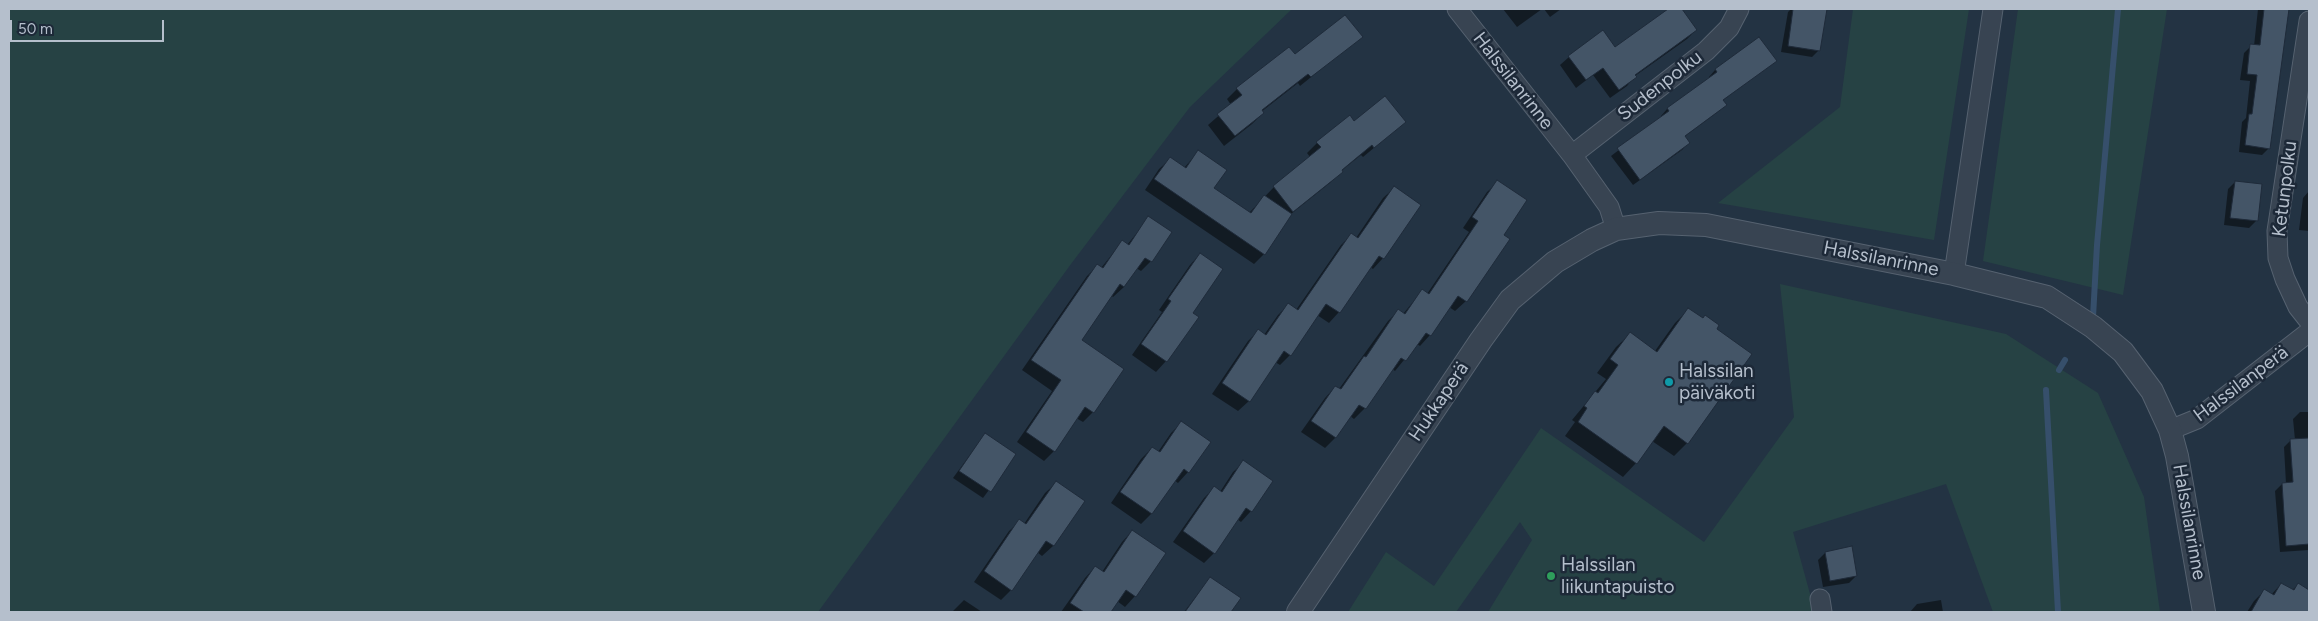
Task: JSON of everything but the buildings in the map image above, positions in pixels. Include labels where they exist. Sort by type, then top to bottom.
[{"type":"street","name":"Halssilanrinne","points":[[1456,9],[1609,206],[1616,229],[1660,224],[1706,225],[1954,274],[2047,298],[2093,326],[2123,352],[2152,391],[2170,430],[2178,456],[2204,612]]},
{"type":"street","name":"Sudenpolku","points":[[1572,156],[1706,51],[1729,28],[1739,9]]},
{"type":"street","points":[[1954,274],[1993,9]]},
{"type":"street","name":"Ketunpolku","points":[[2309,20],[2277,231],[2278,258],[2285,279],[2298,307],[2309,321]]},
{"type":"street","name":"Hukkaperä","points":[[1298,612],[1481,340],[1510,300],[1555,262],[1592,240],[1616,229]]},
{"type":"street","name":"Halssilanperä","points":[[2170,430],[2197,419],[2309,332]]},
{"type":"green space","points":[[9,9],[1292,9],[1190,107],[1071,264],[818,612],[9,612]]},
{"type":"green space","points":[[1853,9],[1969,9],[1934,240],[1718,203],[1840,107]]},
{"type":"green space","points":[[2018,9],[2167,9],[2123,295],[1983,261]]},
{"type":"green space","points":[[1780,284],[2006,334],[2098,393],[2144,497],[2160,612],[1993,612],[1946,484],[1793,532],[1815,612],[1488,612],[1532,540],[1520,522],[1456,612],[1348,612],[1386,552],[1434,586],[1541,428],[1704,542],[1794,417]]},
{"type":"waterway","points":[[2093,317],[2097,245],[2118,9]]},
{"type":"waterway","points":[[2059,370],[2065,360]]},
{"type":"waterway","points":[[2046,390],[2058,612]]},
{"type":"place","name":"Halssilan päiväkoti","points":[[1669,382]]},
{"type":"place","name":"Halssilan liikuntapuisto","points":[[1551,576]]}]
